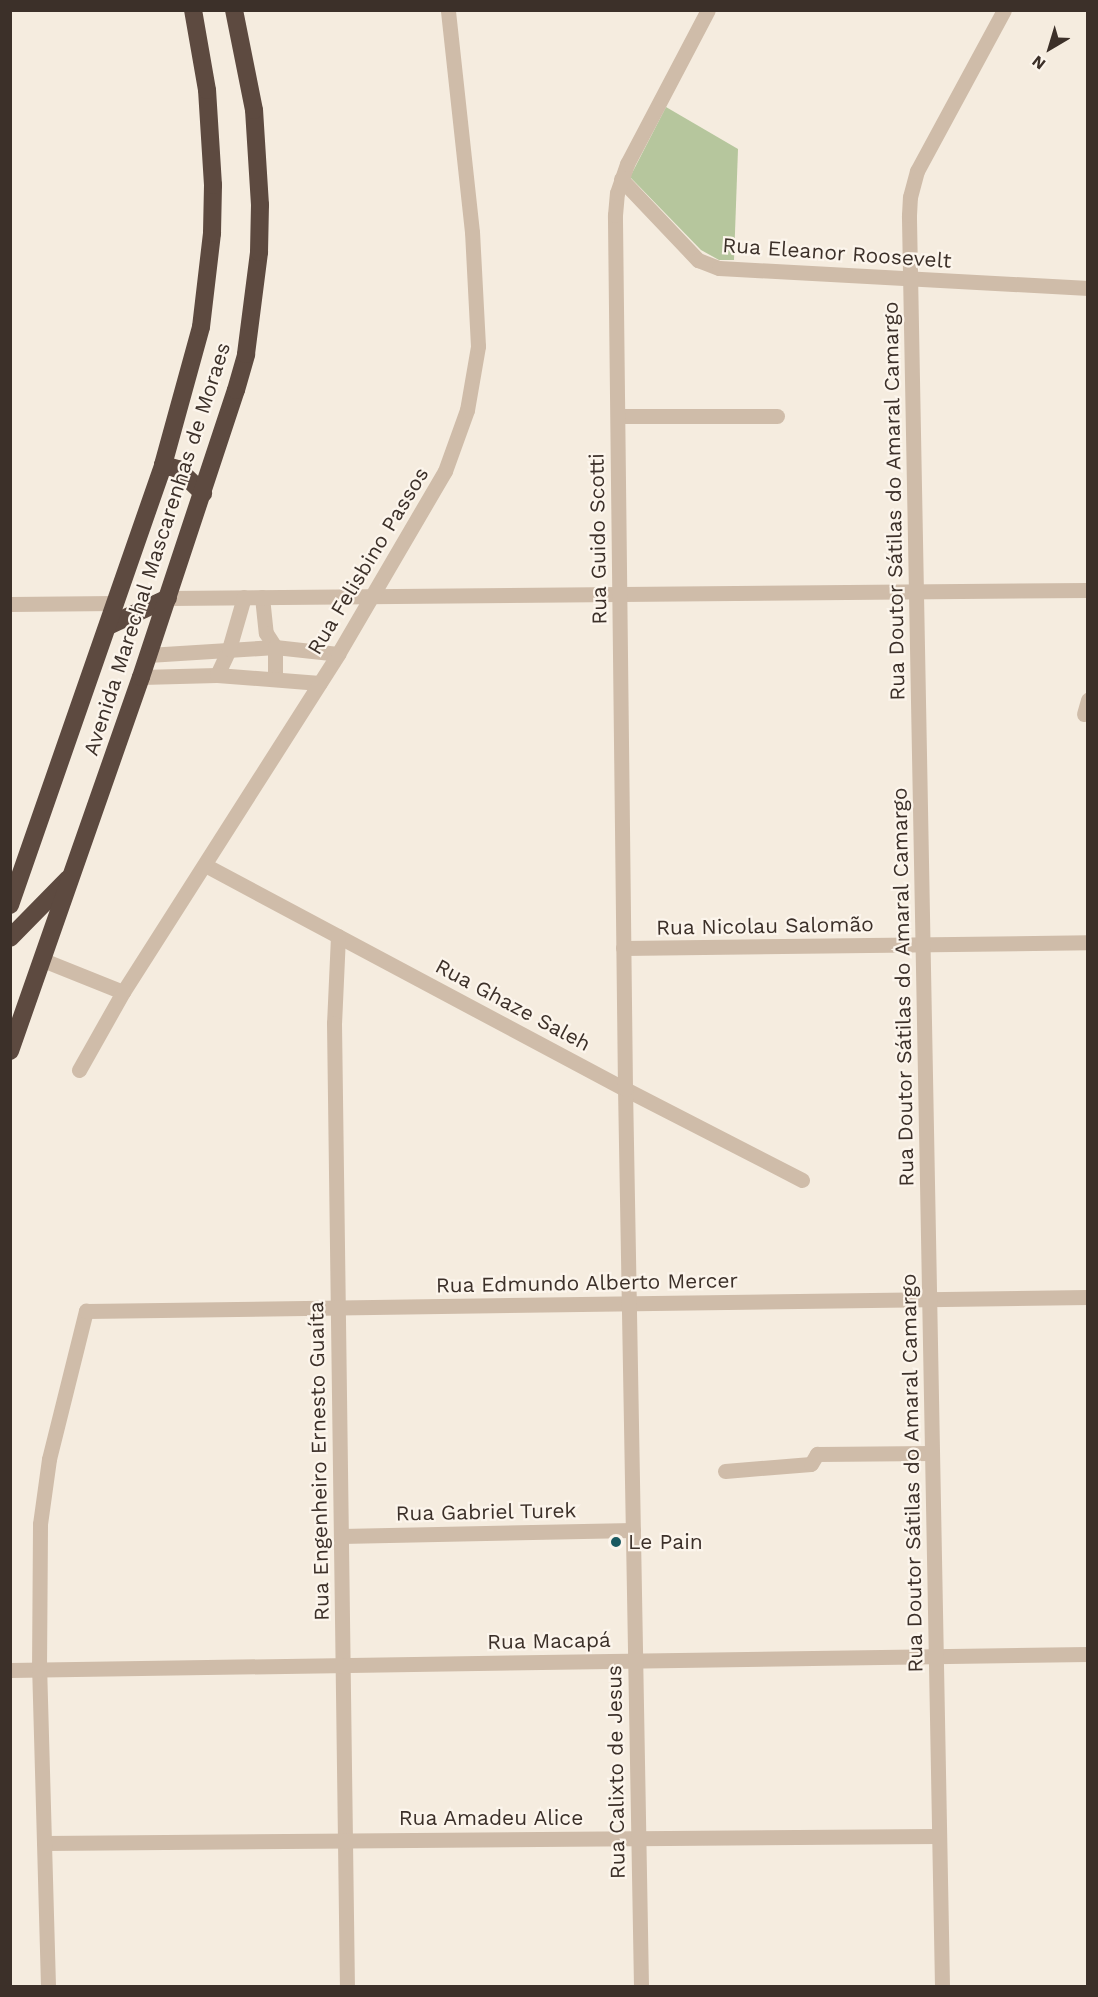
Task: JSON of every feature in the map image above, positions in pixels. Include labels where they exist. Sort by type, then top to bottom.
[{"type":"highway","name":"Avenida Marechal Mascarenhas de Moraes","points":[[10,905],[163,465],[201,327],[212,233],[213,185],[208,100],[193,10]]},
{"type":"highway","name":"Avenida Marechal Mascarenhas de Moraes","points":[[10,1051],[168,598],[246,354],[259,252],[259,184],[254,110],[234,10]]},
{"type":"highway","points":[[163,465],[178,470],[203,493]]},
{"type":"highway","points":[[108,626],[168,598]]},
{"type":"highway","points":[[10,938],[73,874]]},
{"type":"street","name":"Rua Felisbino Passos","points":[[79,1070],[123,992],[338,654],[445,471],[461,431],[475,377],[478,309],[467,180],[448,10]]},
{"type":"street","name":"Rua Guido Scotti","points":[[625,1089],[615,215],[621,179],[708,10]]},
{"type":"street","name":"Rua Doutor Sátilas do Amaral Camargo","points":[[942,1986],[910,197],[917,171],[1004,10]]},
{"type":"street","name":"Rua Eleanor Roosevelt","points":[[621,179],[706,265],[719,268],[1088,288]]},
{"type":"street","points":[[618,416],[777,416]]},
{"type":"street","points":[[168,598],[1088,590]]},
{"type":"street","points":[[217,675],[229,649],[244,597]]},
{"type":"street","points":[[262,597],[266,633],[275,647],[275,679]]},
{"type":"street","points":[[10,604],[116,603]]},
{"type":"street","points":[[148,656],[275,647],[338,654]]},
{"type":"street","points":[[141,677],[217,675],[320,683]]},
{"type":"street","name":"Rua Ghaze Saleh","points":[[205,865],[625,1089],[802,1180]]},
{"type":"street","name":"Rua Engenheiro Ernesto Guaíta","points":[[338,936],[334,1023],[348,1986]]},
{"type":"street","name":"Rua Nicolau Salomão","points":[[623,948],[1088,942]]},
{"type":"street","points":[[43,960],[123,992]]},
{"type":"street","name":"Rua Calixto de Jesus","points":[[625,1089],[640,1986]]},
{"type":"street","name":"Rua Edmundo Alberto Mercer","points":[[39,1670],[40,1524],[43,1491],[86,1311],[1088,1297]]},
{"type":"street","points":[[725,1471],[811,1464],[817,1454],[932,1453]]},
{"type":"street","name":"Rua Gabriel Turek","points":[[341,1536],[633,1530]]},
{"type":"street","name":"Rua Macapá","points":[[10,1670],[1088,1654]]},
{"type":"street","points":[[39,1670],[48,1986]]},
{"type":"street","name":"Rua Amadeu Alice","points":[[44,1843],[939,1836]]},
{"type":"green space","points":[[666,107],[738,149],[734,260],[719,260],[701,250],[630,177]]},
{"type":"place","name":"Le Pain","points":[[616,1542]]}]
